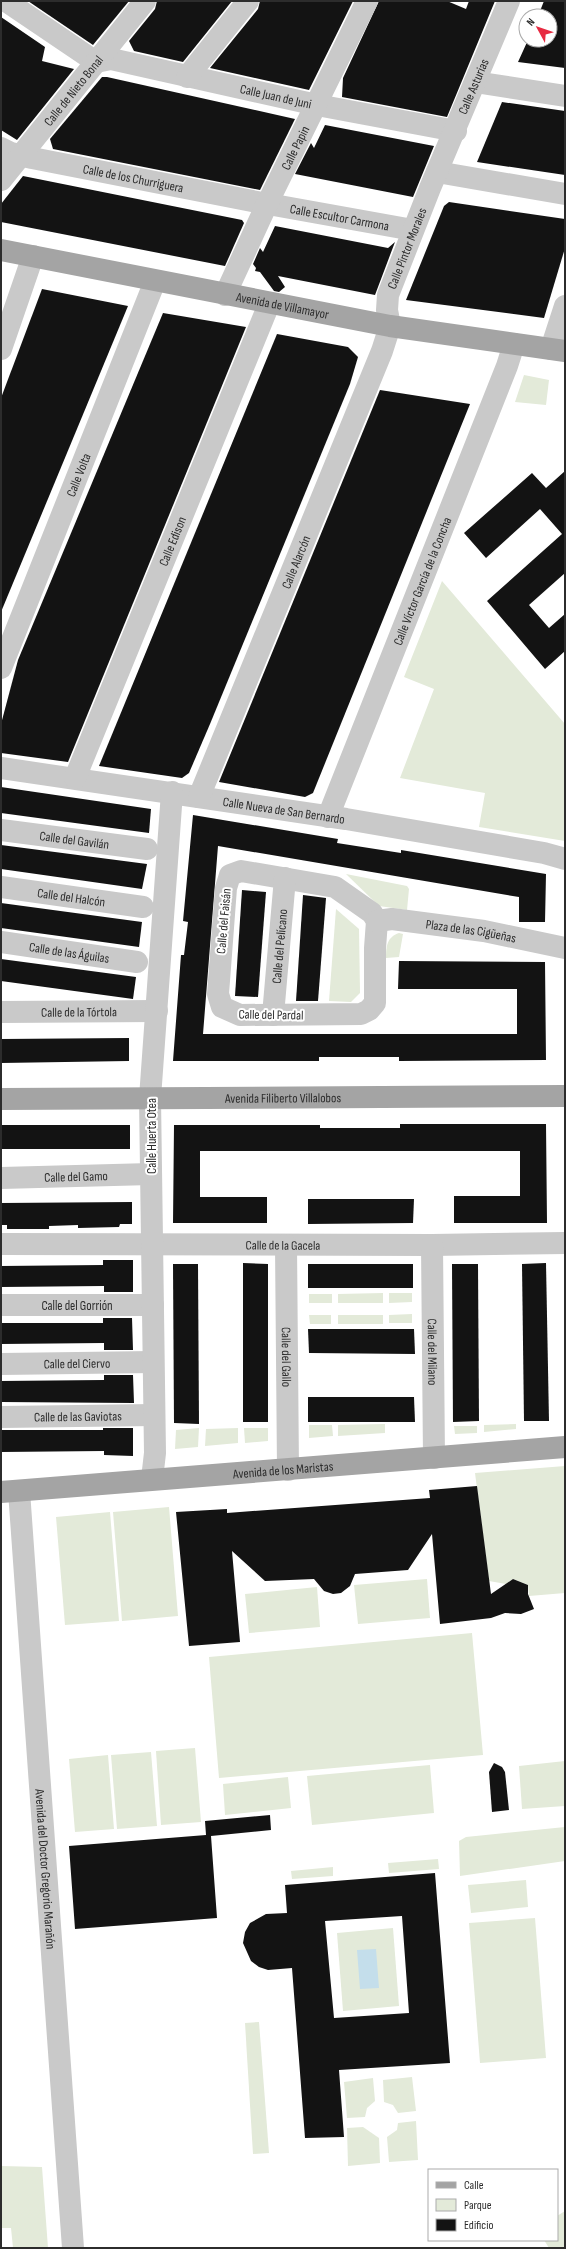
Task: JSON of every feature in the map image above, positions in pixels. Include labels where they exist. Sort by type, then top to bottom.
[{"type":"main road","name":"Avenida de Villamayor","points":[[1,250],[269,304],[390,326],[558,350]]},
{"type":"main road","name":"Avenida Filiberto Villalobos","points":[[1,1099],[565,1096]]},
{"type":"main road","name":"Avenida de los Maristas","points":[[10,1491],[565,1447]]},
{"type":"street","points":[[1,3],[5,1],[96,62]]},
{"type":"street","name":"Calle de Nieto Bonal","points":[[1,180],[11,152],[96,62],[145,1]]},
{"type":"street","points":[[187,77],[248,1]]},
{"type":"street","name":"Calle Papin","points":[[225,295],[267,204],[367,1]]},
{"type":"street","name":"Calle Asturias","points":[[437,172],[456,131],[509,1]]},
{"type":"street","name":"Calle Juan de Juni","points":[[96,62],[111,59],[317,105],[456,131]]},
{"type":"street","points":[[475,82],[565,96]]},
{"type":"street","name":"Calle de los Churriguera","points":[[11,152],[267,204]]},
{"type":"street","points":[[437,172],[565,194]]},
{"type":"street","name":"Calle Pintor Morales","points":[[390,326],[387,310],[388,295],[437,172]]},
{"type":"street","name":"Calle Escultor Carmona","points":[[267,204],[413,230]]},
{"type":"street","points":[[1,349],[5,326],[33,256]]},
{"type":"street","name":"Calle Volta","points":[[1,668],[156,281]]},
{"type":"street","name":"Calle Edison","points":[[75,778],[269,304]]},
{"type":"street","points":[[558,350],[565,306]]},
{"type":"street","name":"Calle Alarcón","points":[[199,797],[390,326]]},
{"type":"street","name":"Calle Víctor García de la Concha","points":[[328,817],[507,366],[514,344]]},
{"type":"street","name":"Calle Nueva de San Bernardo","points":[[1,768],[199,797],[261,798],[328,817],[544,853],[565,859]]},
{"type":"street","name":"Calle Huerta Otea","points":[[152,1479],[155,1453],[150,1098],[172,792]]},
{"type":"street","name":"Calle del Gavilán","points":[[1,830],[147,849]]},
{"type":"street","name":"Calle del Faisán","points":[[219,1003],[218,994],[227,880],[230,875],[241,871],[335,887],[372,913],[377,921]]},
{"type":"street","name":"Calle del Pelícano","points":[[273,1015],[284,878]]},
{"type":"street","name":"Calle del Halcón","points":[[1,887],[142,907]]},
{"type":"street","name":"Plaza de las Cigüeñas","points":[[377,921],[392,919],[484,931],[565,948]]},
{"type":"street","name":"Calle del Pardal","points":[[219,1003],[222,1008],[232,1013],[273,1015],[361,1014],[369,1010],[374,1003],[377,921]]},
{"type":"street","name":"Calle de las Águilas","points":[[1,942],[137,962]]},
{"type":"street","name":"Calle de la Tórtola","points":[[1,1012],[157,1011]]},
{"type":"street","name":"Calle del Gamo","points":[[1,1178],[151,1174]]},
{"type":"street","name":"Calle de la Gacela","points":[[1,1244],[432,1246],[565,1243]]},
{"type":"street","name":"Calle del Gallo","points":[[286,1245],[288,1470]]},
{"type":"street","name":"Calle del Milano","points":[[432,1246],[434,1458]]},
{"type":"street","name":"Calle del Gorrión","points":[[1,1305],[153,1305]]},
{"type":"street","name":"Calle del Ciervo","points":[[1,1364],[153,1362]]},
{"type":"street","name":"Calle de las Gaviotas","points":[[1,1417],[154,1415]]},
{"type":"street","name":"Avenida del Doctor Gregorio Marañón","points":[[10,1491],[73,2248]]},
{"type":"green space","points":[[524,375],[549,380],[546,405],[515,402]]},
{"type":"green space","points":[[442,581],[565,724],[565,841],[479,827],[485,793],[400,778],[434,689],[404,677]]},
{"type":"green space","points":[[346,874],[407,886],[409,889],[407,910],[379,906]]},
{"type":"green space","points":[[336,909],[359,929],[360,993],[351,1002],[329,1001]]},
{"type":"green space","points":[[399,933],[403,934],[399,957],[386,958],[388,942],[392,937]]},
{"type":"green space","points":[[383,1293],[383,1303],[338,1303],[338,1294]]},
{"type":"green space","points":[[389,1293],[412,1293],[412,1302],[389,1303]]},
{"type":"green space","points":[[309,1294],[332,1294],[332,1303],[309,1303]]},
{"type":"green space","points":[[412,1314],[412,1323],[389,1323],[389,1315]]},
{"type":"green space","points":[[309,1315],[331,1315],[331,1324],[310,1324]]},
{"type":"green space","points":[[338,1315],[383,1315],[383,1324],[338,1324]]},
{"type":"green space","points":[[385,1424],[385,1433],[338,1436],[338,1425]]},
{"type":"green space","points":[[516,1424],[516,1429],[484,1432],[484,1425]]},
{"type":"green space","points":[[309,1425],[332,1425],[333,1436],[309,1438]]},
{"type":"green space","points":[[454,1426],[477,1426],[477,1433],[455,1434]]},
{"type":"green space","points":[[199,1428],[198,1447],[175,1449],[176,1430]]},
{"type":"green space","points":[[238,1428],[238,1443],[205,1446],[206,1429]]},
{"type":"green space","points":[[244,1428],[268,1428],[268,1441],[245,1443]]},
{"type":"green space","points":[[565,1466],[565,1593],[529,1596],[528,1585],[513,1579],[506,1584],[489,1581],[475,1473]]},
{"type":"green space","points":[[169,1507],[178,1616],[122,1621],[113,1512]]},
{"type":"green space","points":[[110,1512],[119,1621],[65,1625],[56,1517]]},
{"type":"green space","points":[[427,1579],[430,1618],[358,1624],[354,1585]]},
{"type":"green space","points":[[317,1587],[320,1627],[249,1633],[245,1594]]},
{"type":"green space","points":[[472,1633],[483,1755],[219,1778],[209,1657]]},
{"type":"green space","points":[[195,1748],[201,1822],[161,1825],[156,1751]]},
{"type":"green space","points":[[151,1752],[157,1826],[117,1829],[111,1755]]},
{"type":"green space","points":[[108,1755],[114,1829],[75,1832],[69,1759]]},
{"type":"green space","points":[[565,1761],[565,1806],[522,1809],[519,1766]]},
{"type":"green space","points":[[430,1765],[434,1813],[312,1825],[307,1776]]},
{"type":"green space","points":[[288,1777],[291,1808],[225,1815],[223,1784]]},
{"type":"green space","points":[[565,1827],[565,1861],[460,1876],[459,1841],[466,1837]]},
{"type":"green space","points":[[438,1859],[439,1869],[389,1873],[388,1863]]},
{"type":"green space","points":[[333,1867],[333,1876],[292,1879],[291,1871]]},
{"type":"green space","points":[[526,1880],[528,1907],[471,1913],[468,1885]]},
{"type":"green space","points":[[535,1918],[546,2058],[480,2063],[469,1923]]},
{"type":"green space","points":[[393,1928],[399,2006],[343,2011],[337,1933]]},
{"type":"green space","points":[[259,2022],[269,2153],[253,2154],[245,2023]]},
{"type":"green space","points":[[412,2077],[416,2111],[398,2113],[393,2105],[384,2102],[383,2080]]},
{"type":"green space","points":[[373,2078],[375,2101],[367,2108],[365,2117],[347,2118],[344,2082]]},
{"type":"green space","points":[[416,2121],[418,2160],[389,2162],[387,2137],[397,2130],[398,2123]]},
{"type":"green space","points":[[363,2127],[379,2138],[380,2163],[348,2166],[347,2128]]},
{"type":"green space","points":[[1,2166],[42,2167],[48,2248],[13,2248],[11,2228],[1,2228]]},
{"type":"green space","points":[[565,2211],[565,2248],[549,2248],[545,2241],[558,2241],[558,2215]]},
{"type":"water","points":[[376,1949],[379,1988],[360,1989],[357,1950]]},
{"type":"building","points":[[28,1],[129,1],[93,45]]},
{"type":"building","points":[[157,1],[232,1],[183,62],[134,51],[129,41],[155,9]]},
{"type":"building","points":[[260,1],[353,1],[309,90],[210,68],[258,9]]},
{"type":"building","points":[[379,1],[447,1],[466,9],[469,1],[495,1],[447,117],[342,97],[343,78]]},
{"type":"building","points":[[544,1],[565,1],[565,68],[518,62],[524,48],[558,48],[558,8],[541,8]]},
{"type":"building","points":[[1,17],[45,47],[42,61],[74,69],[17,140],[1,130]]},
{"type":"building","points":[[102,77],[295,119],[260,190],[53,149],[50,139]]},
{"type":"building","points":[[502,102],[565,111],[565,175],[477,162]]},
{"type":"building","points":[[325,125],[434,146],[413,197],[295,174],[311,143],[314,148]]},
{"type":"building","points":[[23,176],[242,220],[244,223],[225,266],[1,222],[1,204]]},
{"type":"building","points":[[449,202],[565,219],[565,248],[544,318],[406,300],[444,206]]},
{"type":"building","points":[[275,226],[388,248],[395,242],[375,295],[278,276],[285,287],[279,292],[274,291],[260,272],[255,271],[256,268],[253,264],[260,248],[263,252]]},
{"type":"building","points":[[42,289],[128,306],[1,612],[1,398]]},
{"type":"building","points":[[163,313],[246,327],[68,762],[1,753],[1,724],[18,660]]},
{"type":"building","points":[[277,334],[348,347],[358,357],[350,384],[210,724],[189,773],[182,778],[99,766]]},
{"type":"building","points":[[380,390],[470,404],[313,793],[305,797],[219,782]]},
{"type":"building","points":[[565,471],[565,573],[529,605],[549,628],[565,614],[565,651],[545,669],[487,601],[562,534],[540,509],[486,558],[464,533],[532,473],[546,488]]},
{"type":"building","points":[[1,787],[151,809],[149,833],[1,813]]},
{"type":"building","points":[[193,815],[338,839],[337,843],[401,853],[401,850],[546,874],[545,922],[519,922],[519,897],[218,846],[203,1034],[517,1034],[517,989],[398,989],[399,961],[545,962],[546,1060],[399,1061],[399,1057],[319,1057],[319,1061],[173,1061],[181,955],[184,955],[188,922],[183,921]]},
{"type":"building","points":[[1,845],[147,864],[142,889],[1,869]]},
{"type":"building","points":[[242,890],[266,892],[258,997],[235,996]]},
{"type":"building","points":[[303,895],[326,898],[318,1001],[296,1001]]},
{"type":"building","points":[[1,903],[142,922],[139,947],[1,928]]},
{"type":"building","points":[[1,959],[136,977],[133,999],[1,981]]},
{"type":"building","points":[[129,1038],[129,1061],[1,1063],[1,1039]]},
{"type":"building","points":[[400,1124],[546,1124],[547,1223],[454,1223],[454,1196],[520,1196],[520,1151],[200,1151],[200,1197],[267,1197],[267,1223],[173,1223],[174,1125],[320,1125],[320,1128],[400,1128]]},
{"type":"building","points":[[1,1125],[130,1125],[130,1149],[1,1149]]},
{"type":"building","points":[[308,1199],[414,1199],[413,1223],[308,1224]]},
{"type":"building","points":[[132,1202],[132,1224],[120,1224],[119,1227],[78,1228],[78,1225],[49,1226],[49,1229],[7,1229],[7,1225],[1,1225],[1,1203]]},
{"type":"building","points":[[103,1260],[133,1260],[133,1292],[104,1292],[104,1286],[1,1287],[1,1266],[103,1265]]},
{"type":"building","points":[[243,1263],[268,1264],[268,1422],[243,1422]]},
{"type":"building","points":[[546,1263],[549,1421],[524,1421],[522,1264]]},
{"type":"building","points":[[173,1264],[198,1264],[199,1424],[174,1423]]},
{"type":"building","points":[[308,1264],[413,1264],[413,1288],[308,1288]]},
{"type":"building","points":[[452,1264],[478,1264],[479,1421],[453,1422]]},
{"type":"building","points":[[103,1318],[132,1318],[133,1350],[104,1350],[104,1343],[1,1344],[1,1323],[103,1323]]},
{"type":"building","points":[[308,1329],[414,1329],[415,1354],[309,1353]]},
{"type":"building","points":[[104,1375],[133,1375],[134,1403],[1,1402],[1,1381],[104,1380]]},
{"type":"building","points":[[308,1397],[414,1397],[415,1422],[308,1422]]},
{"type":"building","points":[[103,1428],[133,1428],[133,1456],[104,1455],[104,1451],[1,1452],[1,1430],[103,1430]]},
{"type":"building","points":[[477,1486],[491,1594],[513,1579],[528,1585],[528,1594],[534,1609],[521,1614],[505,1613],[491,1618],[440,1624],[432,1534],[408,1570],[355,1574],[350,1586],[341,1593],[333,1594],[324,1591],[314,1579],[265,1581],[232,1551],[240,1642],[189,1646],[176,1512],[227,1509],[227,1513],[430,1498],[429,1490]]},
{"type":"building","points":[[494,1763],[502,1767],[505,1772],[509,1810],[492,1812],[489,1772]]},
{"type":"building","points":[[270,1815],[271,1830],[211,1836],[217,1918],[75,1929],[69,1846],[206,1835],[205,1821]]},
{"type":"building","points":[[435,1873],[450,2063],[339,2070],[344,2137],[305,2138],[292,1968],[268,1970],[259,1967],[251,1961],[243,1943],[245,1932],[250,1923],[266,1914],[287,1913],[285,1885]],"holes":[[[402,1916],[409,2013],[334,2018],[325,1921]]]}]
